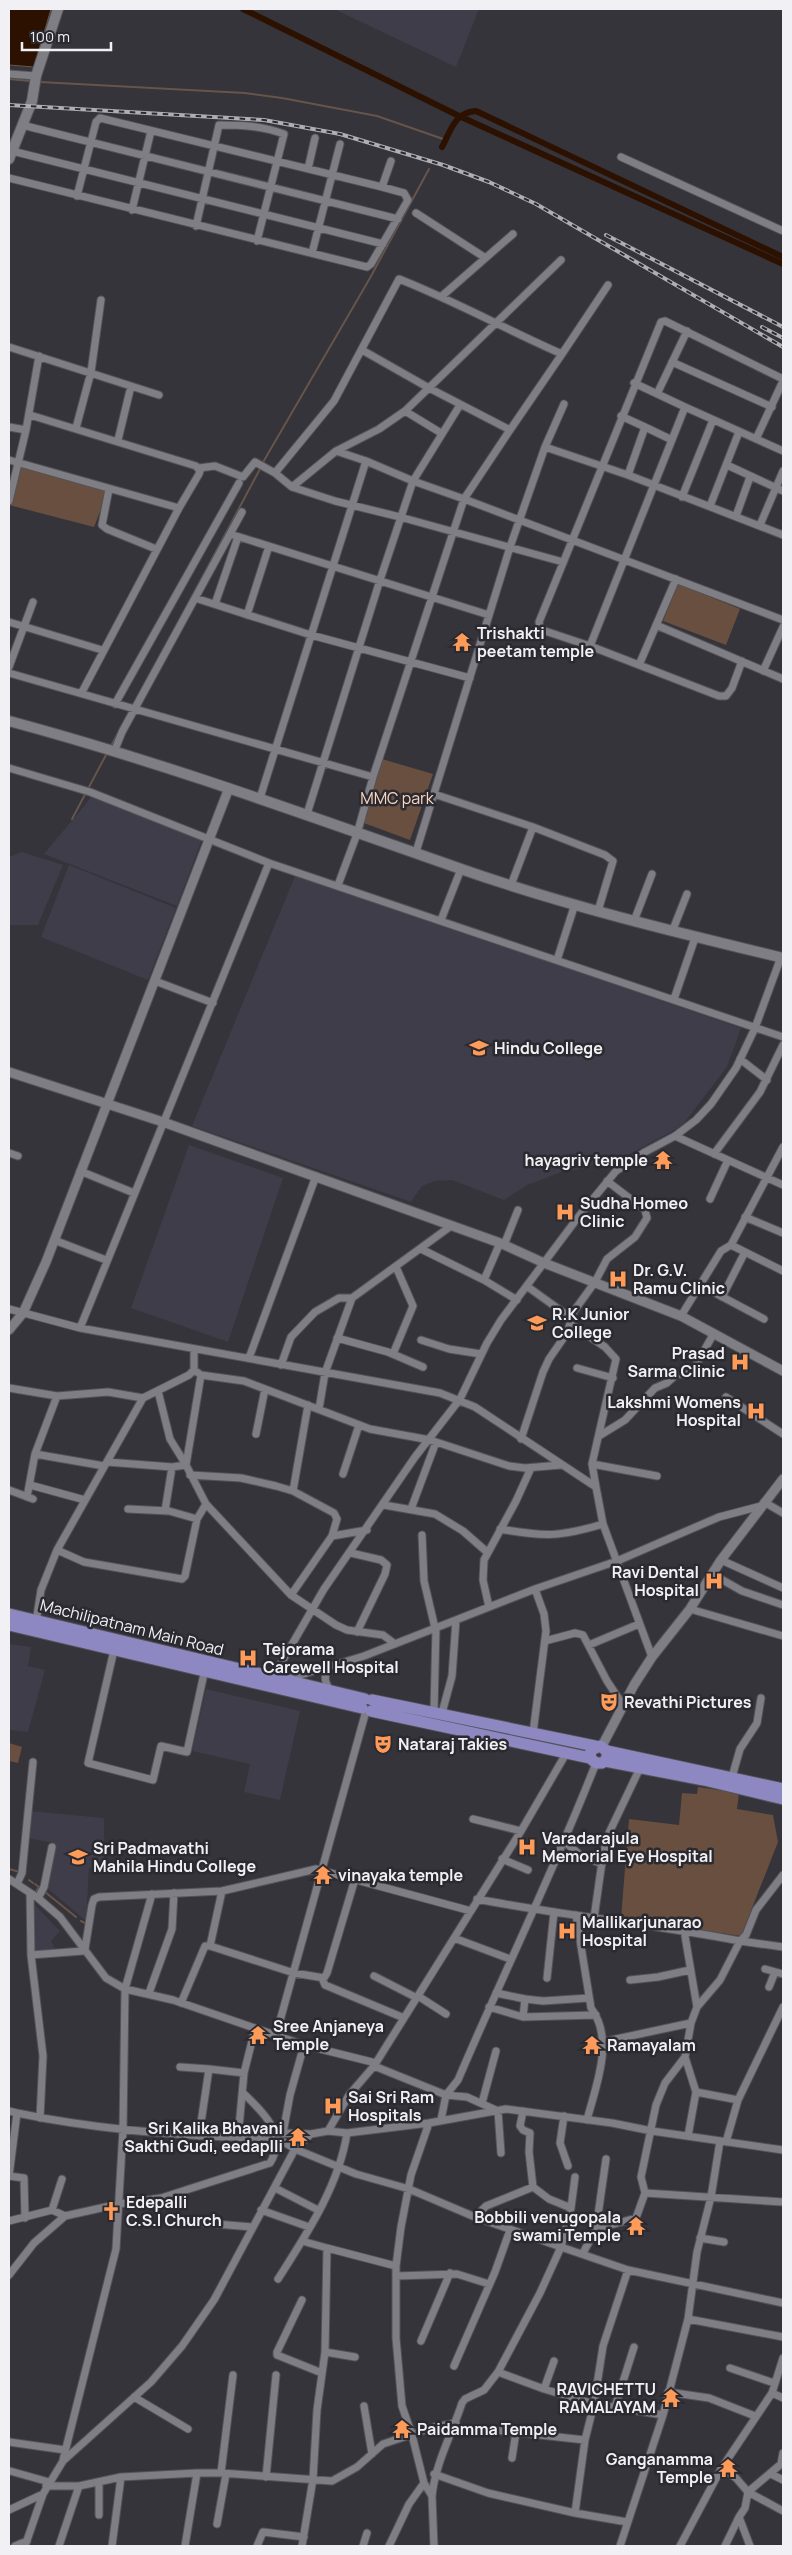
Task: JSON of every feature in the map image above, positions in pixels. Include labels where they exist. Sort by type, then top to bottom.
[{"type":"main road","points":[[10,155],[32,101],[36,76],[58,9]]},
{"type":"main road","points":[[9,721],[110,750],[307,814],[357,834],[416,852],[459,876],[511,885],[573,911],[598,911],[672,932],[693,943],[780,962]]},
{"type":"main road","name":"Machilipatnam Main Road","points":[[9,1614],[35,1626],[114,1650],[206,1667]]},
{"type":"main road","name":"Machilipatnam Main Road","points":[[9,1625],[35,1626],[567,1752],[599,1754],[732,1777],[783,1789]]},
{"type":"main road","name":"Machilipatnam Main Road","points":[[270,1681],[331,1691],[367,1706],[438,1712],[533,1733],[640,1768],[783,1799]]},
{"type":"street","points":[[9,74],[36,76]]},
{"type":"street","points":[[9,178],[77,196],[196,226],[367,267],[371,264],[398,219],[408,197],[404,193],[382,187],[100,118],[96,122],[77,196]]},
{"type":"street","points":[[22,125],[398,219]]},
{"type":"street","points":[[196,226],[219,126],[239,125],[272,130],[284,134],[257,241]]},
{"type":"street","points":[[132,210],[151,131]]},
{"type":"street","points":[[308,169],[315,138]]},
{"type":"street","points":[[312,254],[340,144]]},
{"type":"street","points":[[10,155],[84,168],[383,244]]},
{"type":"street","points":[[621,157],[783,231]]},
{"type":"street","points":[[382,187],[390,161]]},
{"type":"street","points":[[416,213],[484,257]]},
{"type":"street","points":[[442,296],[484,257],[513,234]]},
{"type":"street","points":[[292,487],[336,451],[379,429],[405,411],[561,260]]},
{"type":"street","points":[[275,473],[334,401],[399,279],[442,296],[494,324],[562,354]]},
{"type":"street","points":[[338,885],[357,834],[373,777],[464,499],[608,285]]},
{"type":"street","points":[[76,428],[91,372],[101,300]]},
{"type":"street","points":[[742,661],[732,688],[726,696],[719,696],[590,646],[544,632],[539,622],[563,562],[576,540],[621,416],[638,384],[661,322],[665,321],[687,331],[783,380],[756,439]]},
{"type":"street","points":[[657,394],[687,331]]},
{"type":"street","points":[[9,347],[159,395]]},
{"type":"street","points":[[362,350],[460,405],[510,430]]},
{"type":"street","points":[[9,501],[30,415],[39,356]]},
{"type":"street","points":[[672,362],[772,407]]},
{"type":"street","points":[[638,384],[739,432],[783,449]]},
{"type":"street","points":[[118,440],[131,386]]},
{"type":"street","points":[[416,852],[519,519],[564,404]]},
{"type":"street","points":[[307,814],[413,480],[460,405]]},
{"type":"street","points":[[590,646],[656,485],[685,407]]},
{"type":"street","points":[[405,411],[441,433]]},
{"type":"street","points":[[30,415],[118,440],[199,468],[215,466],[243,476],[255,462],[275,473],[292,487],[352,506],[400,517],[563,562]]},
{"type":"street","points":[[621,416],[672,440]]},
{"type":"street","points":[[682,497],[713,420]]},
{"type":"street","points":[[9,427],[26,430]]},
{"type":"street","points":[[628,475],[645,427]]},
{"type":"street","points":[[710,506],[739,432]]},
{"type":"street","points":[[546,447],[656,485],[682,497],[783,535]]},
{"type":"street","points":[[336,451],[625,558],[783,620]]},
{"type":"street","points":[[9,460],[179,508]]},
{"type":"street","points":[[260,798],[274,748],[334,566],[366,461]]},
{"type":"street","points":[[727,465],[780,490]]},
{"type":"street","points":[[82,692],[102,650],[156,549],[199,474],[199,468]]},
{"type":"street","points":[[760,525],[780,490],[783,471]]},
{"type":"street","points":[[736,516],[750,477]]},
{"type":"street","points":[[115,704],[239,484]]},
{"type":"street","points":[[109,489],[102,525],[107,529],[156,549]]},
{"type":"street","points":[[110,750],[242,512]]},
{"type":"street","points":[[230,534],[489,615]]},
{"type":"street","points":[[215,604],[238,537]]},
{"type":"street","points":[[248,615],[269,546]]},
{"type":"street","points":[[639,665],[676,579]]},
{"type":"street","points":[[195,598],[311,635],[470,678]]},
{"type":"street","points":[[9,668],[33,602]]},
{"type":"street","points":[[9,622],[102,650]]},
{"type":"street","points":[[656,625],[783,679]]},
{"type":"street","points":[[763,670],[783,627]]},
{"type":"street","points":[[9,673],[82,692],[124,707],[135,708],[373,777]]},
{"type":"street","points":[[9,768],[86,791],[269,863],[674,999],[783,1038]]},
{"type":"street","points":[[9,1330],[23,1313],[54,1240],[105,1105],[210,840],[228,788]]},
{"type":"street","points":[[434,794],[533,827],[605,855],[613,861],[598,911]]},
{"type":"street","points":[[511,885],[533,827]]},
{"type":"street","points":[[80,1328],[106,1260],[269,863]]},
{"type":"street","points":[[634,921],[652,874]]},
{"type":"street","points":[[441,920],[459,876]]},
{"type":"street","points":[[672,932],[687,894]]},
{"type":"street","points":[[557,960],[573,911]]},
{"type":"street","points":[[674,999],[693,943]]},
{"type":"street","points":[[411,1509],[433,1441],[460,1399],[481,1354],[501,1320],[607,1181],[629,1163],[675,1136],[696,1120],[711,1104],[740,1059],[755,1028],[780,962]]},
{"type":"street","points":[[155,981],[213,1003]]},
{"type":"street","points":[[714,1154],[742,1118],[767,1080],[783,1045]]},
{"type":"street","points":[[740,1059],[767,1080]]},
{"type":"street","points":[[9,1072],[105,1105],[163,1122],[502,1244],[544,1263],[681,1316],[783,1371]]},
{"type":"street","points":[[675,1136],[783,1185]]},
{"type":"street","points":[[681,1316],[721,1251],[731,1245],[783,1147]]},
{"type":"street","points":[[9,1153],[18,1156]]},
{"type":"street","points":[[710,1199],[728,1160]]},
{"type":"street","points":[[80,1171],[134,1192]]},
{"type":"street","points":[[249,1358],[316,1176]]},
{"type":"street","points":[[522,1439],[546,1366],[571,1321],[574,1311],[595,1282],[607,1259],[635,1236],[648,1215],[645,1210],[607,1181]]},
{"type":"street","points":[[484,1280],[518,1210]]},
{"type":"street","points":[[745,1217],[783,1233]]},
{"type":"street","points":[[281,1364],[291,1337],[315,1312],[339,1298],[352,1298],[451,1226]]},
{"type":"street","points":[[54,1240],[106,1260]]},
{"type":"street","points":[[731,1245],[783,1271]]},
{"type":"street","points":[[421,1249],[484,1280],[517,1300]]},
{"type":"street","points":[[722,1297],[745,1252]]},
{"type":"street","points":[[393,1354],[413,1306],[396,1267]]},
{"type":"street","points":[[700,1285],[764,1319]]},
{"type":"street","points":[[528,1287],[612,1353],[616,1359],[592,1464],[603,1524],[652,1658]]},
{"type":"street","points":[[319,1409],[325,1373],[352,1298]]},
{"type":"street","points":[[9,1308],[80,1328],[166,1342],[194,1350],[249,1358],[440,1393],[460,1399],[596,1488]]},
{"type":"street","points":[[599,1436],[625,1420],[657,1387],[677,1374],[691,1374],[714,1333]]},
{"type":"street","points":[[338,1338],[393,1354],[423,1367]]},
{"type":"street","points":[[421,1340],[449,1349],[481,1354]]},
{"type":"street","points":[[9,1388],[57,1396],[108,1392],[143,1398],[186,1378],[194,1370],[194,1350]]},
{"type":"street","points":[[577,1368],[613,1378]]},
{"type":"street","points":[[194,1370],[201,1375],[244,1381],[359,1425],[414,1439],[433,1441],[509,1466],[531,1468],[561,1465]]},
{"type":"street","points":[[186,1465],[201,1375]]},
{"type":"street","points":[[256,1434],[265,1389]]},
{"type":"street","points":[[158,1391],[170,1439],[206,1504],[291,1595],[336,1625],[357,1632],[383,1635],[395,1644]]},
{"type":"street","points":[[9,1490],[30,1498],[35,1454],[57,1396]]},
{"type":"street","points":[[726,1397],[783,1434]]},
{"type":"street","points":[[35,1626],[41,1590],[57,1550],[143,1398]]},
{"type":"street","points":[[293,1491],[308,1405]]},
{"type":"street","points":[[343,1474],[359,1425]]},
{"type":"street","points":[[270,1681],[324,1589],[367,1530],[415,1457],[433,1441]]},
{"type":"street","points":[[35,1454],[106,1464],[172,1467],[186,1465]]},
{"type":"street","points":[[592,1464],[657,1476]]},
{"type":"street","points":[[165,1511],[172,1467]]},
{"type":"street","points":[[489,1607],[483,1580],[483,1567],[487,1552],[531,1468]]},
{"type":"street","points":[[190,1475],[241,1478],[293,1491],[334,1513],[337,1519],[332,1536],[291,1595]]},
{"type":"street","points":[[441,2120],[446,2095],[458,2080],[510,1958],[565,1842],[599,1754],[623,1705],[652,1658],[690,1609],[721,1560],[783,1479]]},
{"type":"street","points":[[30,1485],[85,1500]]},
{"type":"street","points":[[57,1550],[84,1562],[182,1579],[185,1576],[197,1519],[206,1504]]},
{"type":"street","points":[[270,1681],[328,1667],[395,1644],[535,1588],[617,1561],[719,1517],[762,1504],[783,1513]]},
{"type":"street","points":[[384,1505],[435,1514],[451,1522],[487,1552]]},
{"type":"street","points":[[128,1509],[165,1511],[197,1519]]},
{"type":"street","points":[[500,1529],[552,1536],[603,1524]]},
{"type":"street","points":[[332,1536],[367,1530]]},
{"type":"street","points":[[422,1535],[424,1581],[436,1628],[438,1712]]},
{"type":"street","points":[[351,1553],[381,1560],[387,1565],[385,1574],[357,1632]]},
{"type":"street","points":[[721,1560],[783,1588]]},
{"type":"street","points":[[712,1574],[742,1591],[783,1605]]},
{"type":"street","points":[[533,1733],[546,1623],[535,1588]]},
{"type":"street","points":[[690,1609],[783,1636]]},
{"type":"street","points":[[438,1712],[452,1676],[456,1620]]},
{"type":"street","points":[[589,1645],[639,1624]]},
{"type":"street","points":[[545,1641],[579,1633],[589,1645],[607,1681],[623,1705]]},
{"type":"street","points":[[114,1650],[88,1763],[153,1780],[161,1746],[187,1752],[206,1667]]},
{"type":"street","points":[[328,1667],[324,1676],[325,1683],[331,1691]]},
{"type":"street","points":[[732,1777],[740,1749],[757,1723],[761,1698]]},
{"type":"street","points":[[276,2035],[367,1706]]},
{"type":"street","points":[[328,2131],[349,2096],[375,2065],[502,1859],[522,1831],[567,1752]]},
{"type":"street","points":[[17,1884],[22,1873],[33,1762]]},
{"type":"street","points":[[594,1918],[602,1864],[609,1833],[640,1768]]},
{"type":"street","points":[[473,1820],[522,1831]]},
{"type":"street","points":[[565,1842],[580,1855],[602,1864]]},
{"type":"street","points":[[38,1898],[44,1887],[52,1847]]},
{"type":"street","points":[[502,1859],[528,1870]]},
{"type":"street","points":[[84,1950],[94,1900],[118,1895],[222,1891],[316,1869],[471,1911]]},
{"type":"street","points":[[688,2136],[696,2092],[685,2057],[691,2023],[697,2007],[720,1980],[740,1941],[746,1935],[756,1910],[783,1875]]},
{"type":"street","points":[[9,1879],[38,1898],[72,1931],[106,1978],[125,1989],[181,2003],[304,2045],[375,2065],[446,2095],[467,2097],[498,2110]]},
{"type":"street","points":[[181,2003],[205,1946],[294,1973],[322,1978],[328,1973],[354,1879]]},
{"type":"street","points":[[210,1946],[222,1891]]},
{"type":"street","points":[[30,1893],[31,1955],[43,2056],[40,2118]]},
{"type":"street","points":[[149,1994],[172,1929],[174,1893]]},
{"type":"street","points":[[15,2546],[26,2544],[43,2494],[62,2461],[116,2249],[123,2130],[125,1989],[152,1894]]},
{"type":"street","points":[[477,1900],[534,1910],[684,1930],[783,1947]]},
{"type":"street","points":[[547,1978],[554,1912]]},
{"type":"street","points":[[576,1915],[591,2008],[596,2016],[602,2042],[602,2067],[587,2120]]},
{"type":"street","points":[[684,1930],[697,2007]]},
{"type":"street","points":[[454,1938],[510,1958]]},
{"type":"street","points":[[31,1955],[84,1950]]},
{"type":"street","points":[[764,1969],[783,1974]]},
{"type":"street","points":[[630,1980],[658,1978],[690,1970]]},
{"type":"street","points":[[769,1987],[775,1972]]},
{"type":"street","points":[[374,1976],[446,2014]]},
{"type":"street","points":[[322,1978],[325,1985],[404,2018]]},
{"type":"street","points":[[496,1993],[543,2001],[589,1998]]},
{"type":"street","points":[[523,2017],[525,1999]]},
{"type":"street","points":[[489,2007],[523,2017],[596,2016]]},
{"type":"street","points":[[620,2546],[663,2415],[688,2319],[700,2238],[723,2141],[738,2100],[783,2007]]},
{"type":"street","points":[[602,2042],[691,2023]]},
{"type":"street","points":[[238,2138],[244,2073],[255,2028]]},
{"type":"street","points":[[9,2275],[34,2243],[65,2216],[119,2204],[161,2198],[270,2163],[280,2136],[304,2045]]},
{"type":"street","points":[[482,2103],[496,2051]]},
{"type":"street","points":[[596,2229],[636,2218],[645,2193],[641,2180],[656,2105],[665,2083],[685,2057]]},
{"type":"street","points":[[180,2067],[244,2073]]},
{"type":"street","points":[[199,2136],[209,2069]]},
{"type":"street","points":[[696,2092],[738,2100]]},
{"type":"street","points":[[243,2093],[269,2119],[280,2136],[295,2149],[365,2176],[409,2189],[474,2217],[628,2270],[783,2303]]},
{"type":"street","points":[[498,2110],[501,2152]]},
{"type":"street","points":[[9,2112],[123,2130],[238,2138],[311,2134],[328,2131],[347,2133],[429,2123],[498,2110],[523,2111],[783,2150]]},
{"type":"street","points":[[523,2111],[520,2126],[522,2130],[530,2133],[529,2152],[533,2187],[549,2199],[571,2208]]},
{"type":"street","points":[[17,2113],[9,2176],[24,2178],[26,2218]]},
{"type":"street","points":[[564,2116],[560,2142],[568,2166]]},
{"type":"street","points":[[429,2123],[409,2189],[396,2266],[396,2338],[402,2406],[412,2434],[424,2483],[432,2496]]},
{"type":"street","points":[[278,2279],[302,2242],[340,2166],[347,2133]]},
{"type":"street","points":[[62,2461],[151,2382],[182,2346],[214,2300],[295,2149],[311,2134]]},
{"type":"street","points":[[583,2253],[596,2229],[606,2159]]},
{"type":"street","points":[[434,2546],[432,2496],[434,2474],[456,2423],[463,2401],[484,2390],[498,2372],[540,2293],[561,2247],[571,2208],[575,2177]]},
{"type":"street","points":[[52,2210],[62,2178]]},
{"type":"street","points":[[474,2217],[486,2206],[533,2187]]},
{"type":"street","points":[[275,2188],[318,2210]]},
{"type":"street","points":[[645,2193],[783,2202]]},
{"type":"street","points":[[9,2221],[52,2210],[65,2216]]},
{"type":"street","points":[[261,2210],[309,2227]]},
{"type":"street","points":[[180,2222],[252,2227]]},
{"type":"street","points":[[454,2366],[510,2230]]},
{"type":"street","points":[[700,2238],[724,2242]]},
{"type":"street","points":[[302,2242],[396,2266]]},
{"type":"street","points":[[302,2546],[312,2480],[317,2410],[325,2352],[327,2248]]},
{"type":"street","points":[[575,2512],[585,2440],[594,2404],[603,2346],[628,2270]]},
{"type":"street","points":[[396,2276],[450,2274],[489,2284]]},
{"type":"street","points":[[421,2341],[450,2274]]},
{"type":"street","points":[[302,2300],[277,2355],[322,2373]]},
{"type":"street","points":[[688,2319],[783,2337]]},
{"type":"street","points":[[615,2407],[634,2347]]},
{"type":"street","points":[[325,2352],[355,2357]]},
{"type":"street","points":[[680,2546],[721,2469],[772,2392],[783,2358]]},
{"type":"street","points":[[544,2389],[554,2360]]},
{"type":"street","points":[[730,2368],[774,2383]]},
{"type":"street","points":[[498,2372],[544,2389],[594,2404],[663,2415]]},
{"type":"street","points":[[216,2524],[224,2474],[233,2375]]},
{"type":"street","points":[[266,2477],[276,2375]]},
{"type":"street","points":[[668,2392],[709,2398],[755,2416]]},
{"type":"street","points":[[772,2392],[783,2398]]},
{"type":"street","points":[[134,2397],[188,2428]]},
{"type":"street","points":[[364,2406],[372,2454]]},
{"type":"street","points":[[10,2471],[48,2484],[79,2486],[121,2477],[197,2473],[332,2481],[357,2467],[382,2444],[456,2423]]},
{"type":"street","points":[[476,2428],[585,2440]]},
{"type":"street","points":[[512,2458],[516,2432]]},
{"type":"street","points":[[9,2442],[65,2450]]},
{"type":"street","points":[[725,2546],[745,2508],[748,2492],[782,2465],[783,2453]]},
{"type":"street","points":[[721,2469],[736,2478],[748,2492],[783,2511]]},
{"type":"street","points":[[184,2546],[197,2473]]},
{"type":"street","points":[[434,2474],[488,2493],[627,2522]]},
{"type":"street","points":[[771,2474],[783,2480]]},
{"type":"street","points":[[112,2546],[121,2477]]},
{"type":"street","points":[[99,2482],[99,2515]]},
{"type":"street","points":[[389,2546],[409,2504],[424,2483]]},
{"type":"street","points":[[59,2546],[79,2486]]},
{"type":"street","points":[[9,2510],[43,2494]]},
{"type":"street","points":[[739,2517],[750,2546]]},
{"type":"street","points":[[257,2546],[263,2532],[304,2537]]},
{"type":"street","points":[[363,2546],[367,2533]]},
{"type":"shaded area","points":[[9,9],[51,9],[34,67],[9,65]]},
{"type":"shaded area","points":[[334,9],[479,9],[456,67]]},
{"type":"shaded area","points":[[94,794],[202,839],[177,906],[44,854]]},
{"type":"shaded area","points":[[22,852],[63,865],[38,925],[9,925],[9,857]]},
{"type":"shaded area","points":[[69,865],[176,908],[148,980],[41,937]]},
{"type":"shaded area","name":"Hindu College","points":[[295,876],[741,1028],[727,1067],[684,1123],[676,1129],[613,1163],[598,1163],[582,1169],[564,1171],[527,1185],[504,1200],[452,1180],[435,1181],[422,1186],[411,1202],[192,1126]]},
{"type":"shaded area","points":[[189,1145],[283,1178],[228,1342],[131,1308]]},
{"type":"shaded area","points":[[9,1644],[31,1647],[28,1666],[45,1670],[28,1732],[9,1730]]},
{"type":"shaded area","points":[[206,1689],[300,1711],[280,1800],[244,1792],[250,1764],[192,1751]]},
{"type":"shaded area","name":"Sri Padmavathi Mahila Hindu College","points":[[30,1811],[104,1818],[104,1867],[89,1868],[86,1921],[46,1887],[54,1843],[27,1838]]},
{"type":"shaded area","points":[[34,1904],[60,1931],[51,1941],[56,1951],[34,1951]]},
{"type":"green space","points":[[18,462],[109,489],[94,527],[9,505]]},
{"type":"green space","points":[[678,584],[740,609],[726,645],[663,621]]},
{"type":"green space","name":"MMC park","points":[[382,759],[433,774],[410,840],[361,822]]},
{"type":"green space","points":[[9,1743],[22,1747],[18,1763],[9,1761]]},
{"type":"green space","points":[[698,1787],[739,1793],[737,1809],[773,1815],[778,1842],[741,1936],[621,1918],[629,1819],[679,1825],[682,1793],[697,1794]]},
{"type":"waterway","points":[[243,9],[459,116],[783,264]]},
{"type":"waterway","points":[[9,79],[30,81]]},
{"type":"waterway","points":[[40,82],[245,93],[282,98],[377,116],[446,140]]},
{"type":"waterway","points":[[442,147],[458,118],[469,112],[476,111],[783,257]]},
{"type":"waterway","points":[[262,464],[370,278],[429,169]]},
{"type":"waterway","points":[[181,617],[260,469]]},
{"type":"waterway","points":[[111,746],[118,733]]},
{"type":"waterway","points":[[72,819],[107,753]]},
{"type":"waterway","points":[[9,1869],[20,1872]]},
{"type":"waterway","points":[[29,1880],[33,1883]]},
{"type":"waterway","points":[[35,1884],[40,1888]]},
{"type":"waterway","points":[[35,1893],[39,1887]]},
{"type":"waterway","points":[[45,1892],[76,1917]]},
{"type":"waterway","points":[[81,1921],[85,1923]]},
{"type":"railway","points":[[9,105],[264,120],[340,134],[443,165],[489,182],[536,204],[783,347]]},
{"type":"railway","points":[[606,235],[783,327]]},
{"type":"railway","points":[[762,327],[783,338]]},
{"type":"place","name":"Trishakti peetam temple","points":[[462,642]]},
{"type":"place","name":"Hindu College","points":[[479,1048]]},
{"type":"place","name":"hayagriv temple","points":[[663,1160]]},
{"type":"place","name":"Sudha Homeo Clinic","points":[[565,1212]]},
{"type":"place","name":"Dr. G.V. Ramu Clinic","points":[[618,1279]]},
{"type":"place","name":"R.K Junior College","points":[[537,1323]]},
{"type":"place","name":"Prasad Sarma Clinic","points":[[740,1362]]},
{"type":"place","name":"Lakshmi Womens Hospital","points":[[756,1411]]},
{"type":"place","name":"Ravi Dental Hospital","points":[[714,1581]]},
{"type":"place","name":"Tejorama Carewell Hospital","points":[[248,1658]]},
{"type":"place","name":"Revathi Pictures","points":[[609,1702]]},
{"type":"place","name":"Nataraj Takies","points":[[383,1744]]},
{"type":"place","name":"Varadarajula Memorial Eye Hospital","points":[[527,1847]]},
{"type":"place","name":"Sri Padmavathi Mahila Hindu College","points":[[78,1857]]},
{"type":"place","name":"vinayaka temple","points":[[323,1875]]},
{"type":"place","name":"Mallikarjunarao Hospital","points":[[567,1931]]},
{"type":"place","name":"Sree Anjaneya Temple","points":[[258,2035]]},
{"type":"place","name":"Ramayalam","points":[[592,2045]]},
{"type":"place","name":"Sai Sri Ram Hospitals","points":[[333,2106]]},
{"type":"place","name":"Sri Kalika Bhavani Sakthi Gudi, eedaplli","points":[[298,2137]]},
{"type":"place","name":"Edepalli C.S.I Church","points":[[111,2211]]},
{"type":"place","name":"Bobbili venugopala swami Temple","points":[[636,2226]]},
{"type":"place","name":"RAVICHETTU RAMALAYAM","points":[[671,2398]]},
{"type":"place","name":"Paidamma Temple","points":[[402,2429]]},
{"type":"place","name":"Ganganamma Temple","points":[[728,2468]]}]
